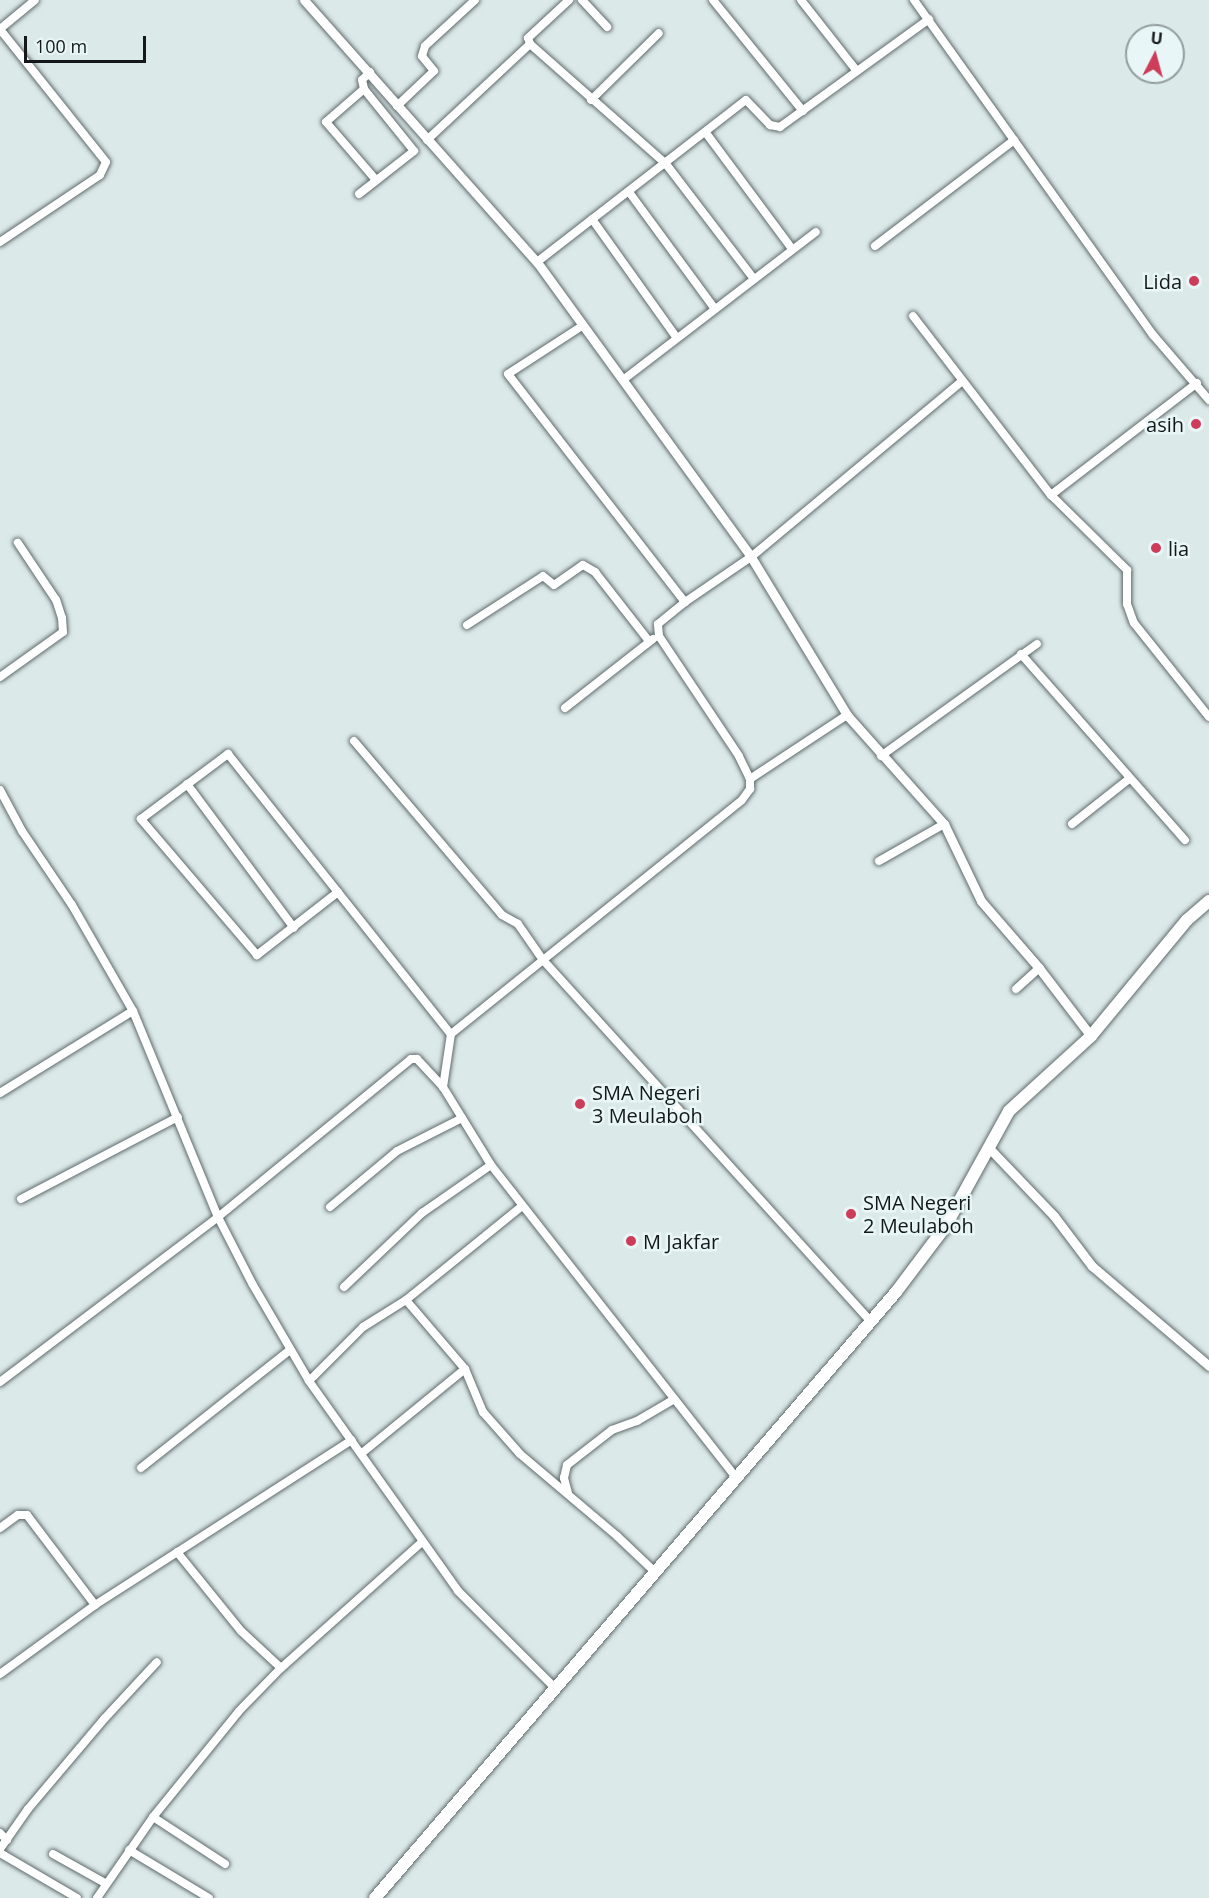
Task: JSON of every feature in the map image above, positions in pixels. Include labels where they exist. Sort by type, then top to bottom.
[{"type":"main road","points":[[375,1898],[896,1292],[945,1227],[1018,1101],[1091,1036],[1187,920],[1209,901]]},
{"type":"street","points":[[0,242],[100,175],[106,162],[0,29],[34,0]]},
{"type":"street","points":[[304,0],[537,262],[751,557],[847,715],[881,756],[944,824],[981,901],[1039,968],[1091,1036]]},
{"type":"street","points":[[397,106],[434,71],[422,56],[425,46],[475,0]]},
{"type":"street","points":[[569,0],[528,38],[530,44],[666,164],[754,279]]},
{"type":"street","points":[[582,0],[608,27]]},
{"type":"street","points":[[713,0],[803,111]]},
{"type":"street","points":[[801,0],[856,70]]},
{"type":"street","points":[[914,0],[1153,335],[1197,383],[1209,400]]},
{"type":"street","points":[[537,262],[746,100],[765,121],[780,127],[856,70],[929,20]]},
{"type":"street","points":[[591,100],[659,33]]},
{"type":"street","points":[[427,140],[530,44]]},
{"type":"street","points":[[358,194],[414,151],[364,89],[362,80],[370,72]]},
{"type":"street","points":[[364,89],[326,122],[376,180]]},
{"type":"street","points":[[706,133],[792,249]]},
{"type":"street","points":[[874,246],[1014,140]]},
{"type":"street","points":[[629,192],[715,309]]},
{"type":"street","points":[[592,219],[677,338]]},
{"type":"street","points":[[624,380],[816,232]]},
{"type":"street","points":[[913,316],[1051,495],[1127,570],[1126,604],[1134,623],[1209,717]]},
{"type":"street","points":[[582,326],[508,374],[685,602]]},
{"type":"street","points":[[443,1087],[451,1034],[741,800],[750,789],[750,779],[739,756],[659,636],[658,624],[685,602],[751,557],[962,381]]},
{"type":"street","points":[[1051,495],[1197,383]]},
{"type":"street","points":[[0,677],[60,637],[63,632],[62,618],[56,600],[18,543]]},
{"type":"street","points":[[467,625],[543,576],[554,585],[584,565],[595,572],[649,641]]},
{"type":"street","points":[[565,708],[649,641],[659,636]]},
{"type":"street","points":[[881,756],[1037,644]]},
{"type":"street","points":[[1022,654],[1185,840]]},
{"type":"street","points":[[750,779],[847,715]]},
{"type":"street","points":[[354,741],[502,915],[518,924],[543,960],[870,1321]]},
{"type":"street","points":[[338,892],[257,956],[141,819],[228,754],[338,892],[451,1034]]},
{"type":"street","points":[[1072,824],[1130,779]]},
{"type":"street","points":[[187,784],[294,928]]},
{"type":"street","points":[[0,790],[22,831],[72,905],[133,1011],[218,1217],[253,1285],[309,1381],[458,1591],[556,1689]]},
{"type":"street","points":[[879,861],[944,824]]},
{"type":"street","points":[[1016,988],[1039,968]]},
{"type":"street","points":[[0,1094],[133,1011]]},
{"type":"street","points":[[0,1382],[218,1217],[411,1059],[417,1059],[443,1087],[491,1165],[521,1207],[736,1477]]},
{"type":"street","points":[[21,1199],[178,1117]]},
{"type":"street","points":[[330,1207],[398,1151],[462,1118]]},
{"type":"street","points":[[989,1148],[1054,1216],[1092,1266],[1209,1366]]},
{"type":"street","points":[[344,1287],[422,1213],[491,1165]]},
{"type":"street","points":[[309,1381],[363,1327],[405,1300],[521,1207]]},
{"type":"street","points":[[405,1300],[465,1369],[483,1412],[520,1454],[568,1493],[656,1573]]},
{"type":"street","points":[[141,1468],[290,1350]]},
{"type":"street","points":[[362,1453],[465,1369]]},
{"type":"street","points":[[568,1493],[564,1478],[567,1465],[612,1430],[637,1421],[673,1400]]},
{"type":"street","points":[[0,1674],[95,1605],[352,1440]]},
{"type":"street","points":[[0,1528],[18,1515],[27,1515],[95,1605]]},
{"type":"street","points":[[97,1898],[105,1883],[153,1817],[239,1711],[281,1668],[422,1542]]},
{"type":"street","points":[[177,1552],[241,1631],[281,1668]]},
{"type":"street","points":[[77,1898],[0,1851],[28,1809],[105,1718],[157,1662]]},
{"type":"street","points":[[153,1817],[225,1864]]},
{"type":"street","points":[[0,1833],[6,1840]]},
{"type":"street","points":[[129,1850],[209,1898]]},
{"type":"street","points":[[53,1854],[105,1883]]},
{"type":"place","name":"Lida","points":[[1194,281]]},
{"type":"place","name":"asih","points":[[1196,424]]},
{"type":"place","name":"lia","points":[[1156,548]]},
{"type":"place","name":"SMA Negeri 3 Meulaboh","points":[[580,1104]]},
{"type":"place","name":"SMA Negeri 2 Meulaboh","points":[[851,1214]]},
{"type":"place","name":"M Jakfar","points":[[631,1241]]}]
